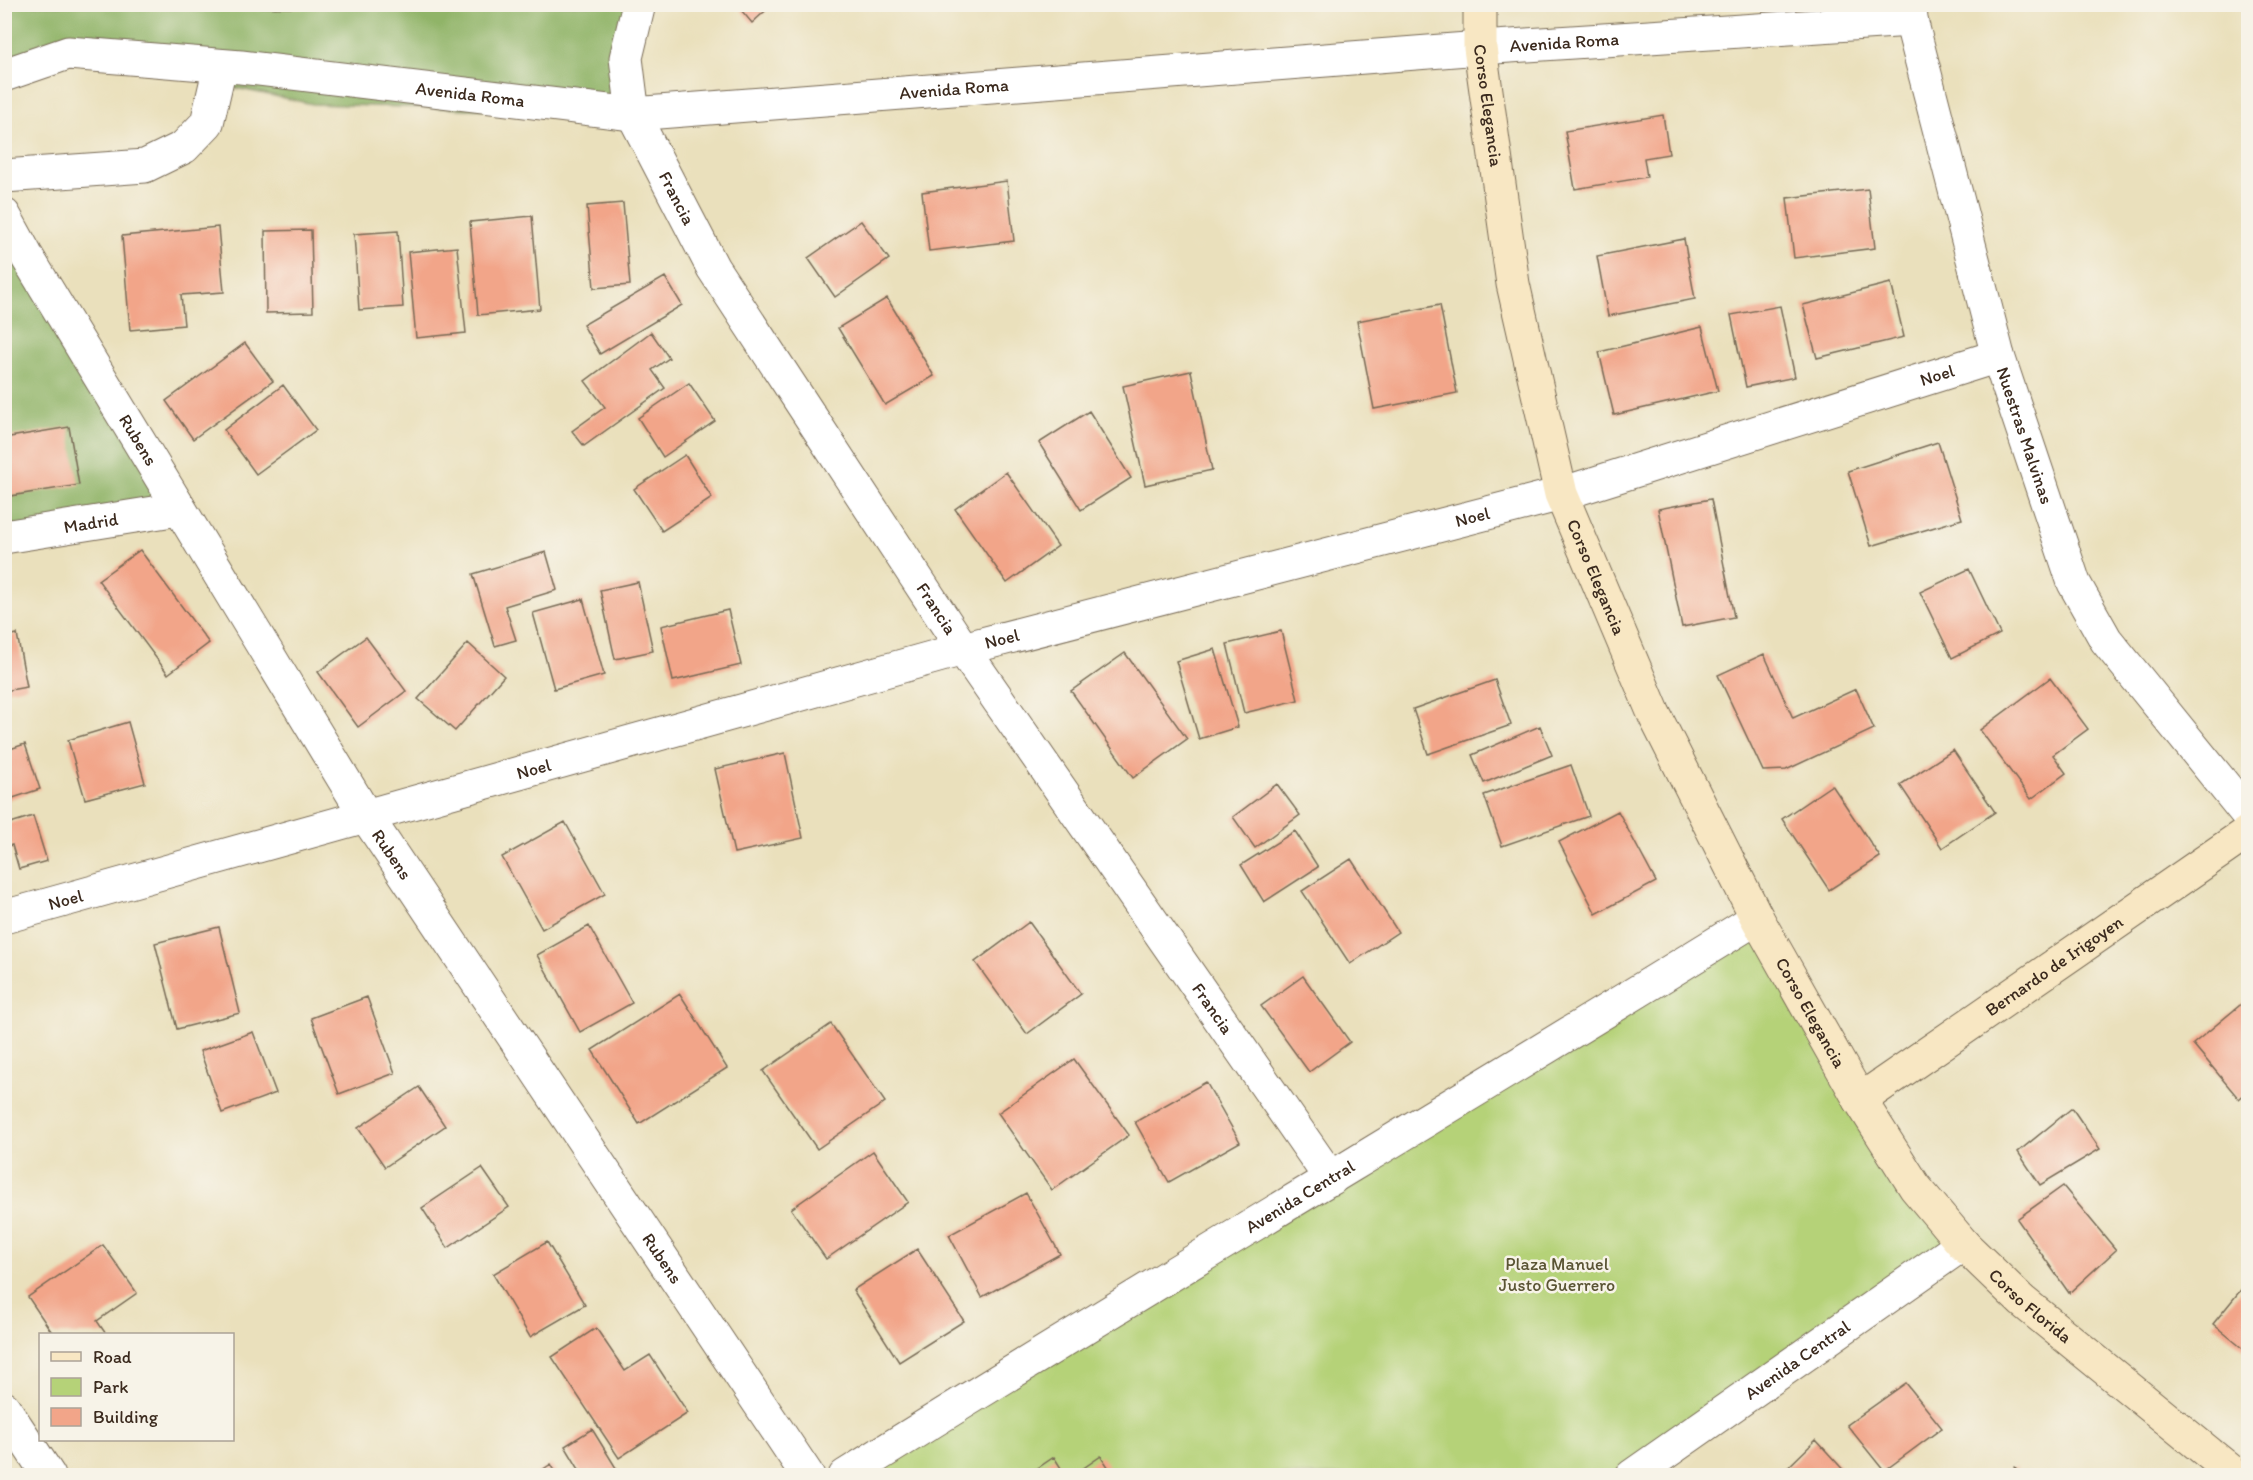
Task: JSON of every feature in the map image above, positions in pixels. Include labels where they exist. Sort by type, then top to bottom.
[{"type":"main road","name":"Corso Elegancia","points":[[1480,4],[1480,48],[1512,284],[1561,494],[1654,714],[1757,918],[1860,1100]]},
{"type":"main road","name":"Bernardo de Irigoyen","points":[[1860,1100],[2246,834]]},
{"type":"main road","name":"Corso Florida","points":[[1860,1100],[1915,1186],[1963,1244],[2022,1301],[2237,1476]]},
{"type":"street","name":"Francia","points":[[639,4],[626,58],[633,114],[713,268],[963,649],[1331,1179]]},
{"type":"street","name":"Avenida Roma","points":[[4,75],[68,52],[220,66],[633,114],[1911,12]]},
{"type":"street","name":"Nuestras Malvinas","points":[[1911,12],[1998,356],[2071,571],[2106,640],[2246,834]]},
{"type":"street","points":[[4,176],[146,166],[184,147],[207,123],[220,66]]},
{"type":"street","name":"Rubens","points":[[4,215],[366,816],[808,1476]]},
{"type":"street","name":"Noel","points":[[4,917],[963,649],[1561,494],[1998,356]]},
{"type":"street","name":"Madrid","points":[[4,537],[179,509]]},
{"type":"street","name":"Avenida Central","points":[[845,1476],[1063,1339],[1530,1059],[1757,918]]},
{"type":"street","name":"Avenida Central","points":[[1632,1476],[1963,1244]]},
{"type":"street","points":[[4,1408],[49,1476]]},
{"type":"green space","points":[[5,5],[639,5],[633,114],[313,104],[69,53],[5,75]]},
{"type":"green space","points":[[5,206],[179,509],[5,537]]},
{"type":"green space","name":"Plaza Manuel Justo Guerrero","points":[[1757,918],[1963,1244],[1623,1475],[846,1476]]},
{"type":"building","points":[[226,4],[303,4],[303,8],[225,7]]},
{"type":"building","points":[[736,4],[773,4],[752,23]]},
{"type":"building","points":[[1663,115],[1669,154],[1644,158],[1647,177],[1575,189],[1565,131]]},
{"type":"building","points":[[1007,181],[1014,241],[929,251],[922,192]]},
{"type":"building","points":[[1868,189],[1875,248],[1794,258],[1787,198]]},
{"type":"building","points":[[623,203],[630,285],[594,288],[587,206]]},
{"type":"building","points":[[532,216],[540,309],[478,315],[470,222]]},
{"type":"building","points":[[861,221],[889,259],[835,297],[808,258]]},
{"type":"building","points":[[218,227],[224,292],[181,295],[184,325],[130,330],[122,236]]},
{"type":"building","points":[[311,230],[313,312],[266,313],[265,231]]},
{"type":"building","points":[[398,231],[403,307],[359,310],[354,234]]},
{"type":"building","points":[[1684,239],[1695,299],[1608,316],[1597,256]]},
{"type":"building","points":[[457,247],[466,333],[416,338],[408,252]]},
{"type":"building","points":[[665,277],[682,305],[600,354],[583,325]]},
{"type":"building","points":[[1891,283],[1904,337],[1817,358],[1803,305]]},
{"type":"building","points":[[887,298],[934,376],[885,405],[838,328]]},
{"type":"building","points":[[1440,305],[1457,393],[1374,409],[1357,321]]},
{"type":"building","points":[[1780,306],[1795,377],[1746,387],[1731,315]]},
{"type":"building","points":[[1702,327],[1718,391],[1614,415],[1599,352]]},
{"type":"building","points":[[651,332],[669,358],[652,370],[665,388],[584,446],[572,431],[605,407],[585,381]]},
{"type":"building","points":[[245,343],[273,381],[193,439],[166,401]]},
{"type":"building","points":[[1191,371],[1212,470],[1145,485],[1123,386]]},
{"type":"building","points":[[689,383],[715,421],[663,457],[638,418]]},
{"type":"building","points":[[283,385],[316,430],[256,474],[224,430]]},
{"type":"building","points":[[1089,411],[1131,478],[1081,510],[1039,443]]},
{"type":"building","points":[[69,427],[79,485],[4,497],[4,438]]},
{"type":"building","points":[[1938,442],[1962,519],[1871,546],[1848,471]]},
{"type":"building","points":[[685,455],[712,498],[662,531],[634,489]]},
{"type":"building","points":[[1006,472],[1058,546],[1007,583],[955,509]]},
{"type":"building","points":[[1711,499],[1734,617],[1682,627],[1658,509]]},
{"type":"building","points":[[140,550],[209,643],[168,674],[98,580]]},
{"type":"building","points":[[546,552],[557,590],[505,606],[516,640],[495,646],[473,574]]},
{"type":"building","points":[[1969,569],[2000,634],[1952,658],[1920,592]]},
{"type":"building","points":[[638,582],[653,651],[615,659],[600,590]]},
{"type":"building","points":[[583,599],[604,675],[554,689],[533,613]]},
{"type":"building","points":[[728,610],[741,665],[673,681],[661,626]]},
{"type":"building","points":[[1281,631],[1298,700],[1244,713],[1227,644]]},
{"type":"building","points":[[17,634],[27,687],[4,691],[4,637]]},
{"type":"building","points":[[366,637],[406,691],[358,727],[318,672]]},
{"type":"building","points":[[468,643],[504,676],[455,731],[418,699]]},
{"type":"building","points":[[1215,649],[1238,727],[1199,739],[1176,661]]},
{"type":"building","points":[[1125,653],[1187,739],[1133,778],[1071,691]]},
{"type":"building","points":[[1764,654],[1793,718],[1856,689],[1874,729],[1786,770],[1763,771],[1718,675]]},
{"type":"building","points":[[2050,678],[2088,729],[2053,755],[2066,773],[2031,799],[1980,730]]},
{"type":"building","points":[[1495,680],[1511,725],[1428,754],[1413,709]]},
{"type":"building","points":[[128,722],[145,783],[85,799],[68,740]]},
{"type":"building","points":[[1540,726],[1552,755],[1484,783],[1472,755]]},
{"type":"building","points":[[25,744],[40,789],[4,801],[4,751]]},
{"type":"building","points":[[1953,750],[1995,812],[1942,848],[1900,785]]},
{"type":"building","points":[[785,753],[803,838],[734,853],[715,769]]},
{"type":"building","points":[[1571,765],[1589,816],[1502,846],[1484,795]]},
{"type":"building","points":[[1277,784],[1300,815],[1255,848],[1233,817]]},
{"type":"building","points":[[1832,785],[1880,857],[1829,890],[1782,819]]},
{"type":"building","points":[[1618,811],[1656,882],[1596,914],[1559,842]]},
{"type":"building","points":[[33,816],[47,861],[19,869],[12,845],[4,847],[4,825]]},
{"type":"building","points":[[565,822],[605,894],[542,929],[502,857]]},
{"type":"building","points":[[1295,831],[1318,867],[1264,902],[1241,865]]},
{"type":"building","points":[[1351,859],[1398,932],[1350,964],[1302,891]]},
{"type":"building","points":[[1029,922],[1081,994],[1027,1034],[975,962]]},
{"type":"building","points":[[589,926],[632,1003],[580,1032],[537,955]]},
{"type":"building","points":[[219,927],[240,1013],[177,1029],[155,943]]},
{"type":"building","points":[[1303,976],[1350,1042],[1309,1072],[1261,1006]]},
{"type":"building","points":[[680,994],[727,1068],[639,1124],[592,1050]]},
{"type":"building","points":[[367,997],[395,1073],[339,1094],[311,1018]]},
{"type":"building","points":[[2245,1001],[2248,1004],[2248,1091],[2239,1099],[2193,1044]]},
{"type":"building","points":[[831,1024],[885,1102],[817,1149],[763,1071]]},
{"type":"building","points":[[253,1032],[276,1093],[222,1113],[200,1051]]},
{"type":"building","points":[[1074,1059],[1129,1135],[1052,1190],[998,1113]]},
{"type":"building","points":[[1206,1082],[1240,1142],[1169,1182],[1135,1122]]},
{"type":"building","points":[[419,1087],[445,1126],[385,1167],[358,1128]]},
{"type":"building","points":[[2072,1108],[2100,1149],[2040,1185],[2018,1152]]},
{"type":"building","points":[[873,1151],[908,1202],[826,1259],[791,1209]]},
{"type":"building","points":[[482,1168],[509,1207],[448,1248],[422,1208]]},
{"type":"building","points":[[2063,1186],[2116,1250],[2069,1293],[2017,1219]]},
{"type":"building","points":[[1026,1193],[1060,1254],[982,1297],[949,1235]]},
{"type":"building","points":[[547,1242],[585,1305],[530,1337],[493,1274]]},
{"type":"building","points":[[103,1245],[137,1293],[97,1321],[105,1333],[52,1333],[28,1297]]},
{"type":"building","points":[[917,1249],[964,1321],[899,1362],[853,1290]]},
{"type":"building","points":[[2248,1281],[2248,1353],[2213,1324]]},
{"type":"building","points":[[596,1328],[625,1371],[650,1355],[688,1413],[619,1458],[552,1357]]},
{"type":"building","points":[[1906,1383],[1942,1428],[1884,1471],[1847,1425]]},
{"type":"building","points":[[592,1429],[621,1476],[583,1476],[565,1446]]},
{"type":"building","points":[[1816,1440],[1849,1476],[1779,1476]]},
{"type":"building","points":[[1101,1456],[1114,1476],[1072,1476]]},
{"type":"building","points":[[1054,1457],[1066,1476],[1026,1476]]},
{"type":"building","points":[[551,1464],[558,1476],[533,1476]]},
{"type":"building","points":[[2015,1467],[2022,1476],[2005,1476]]}]
